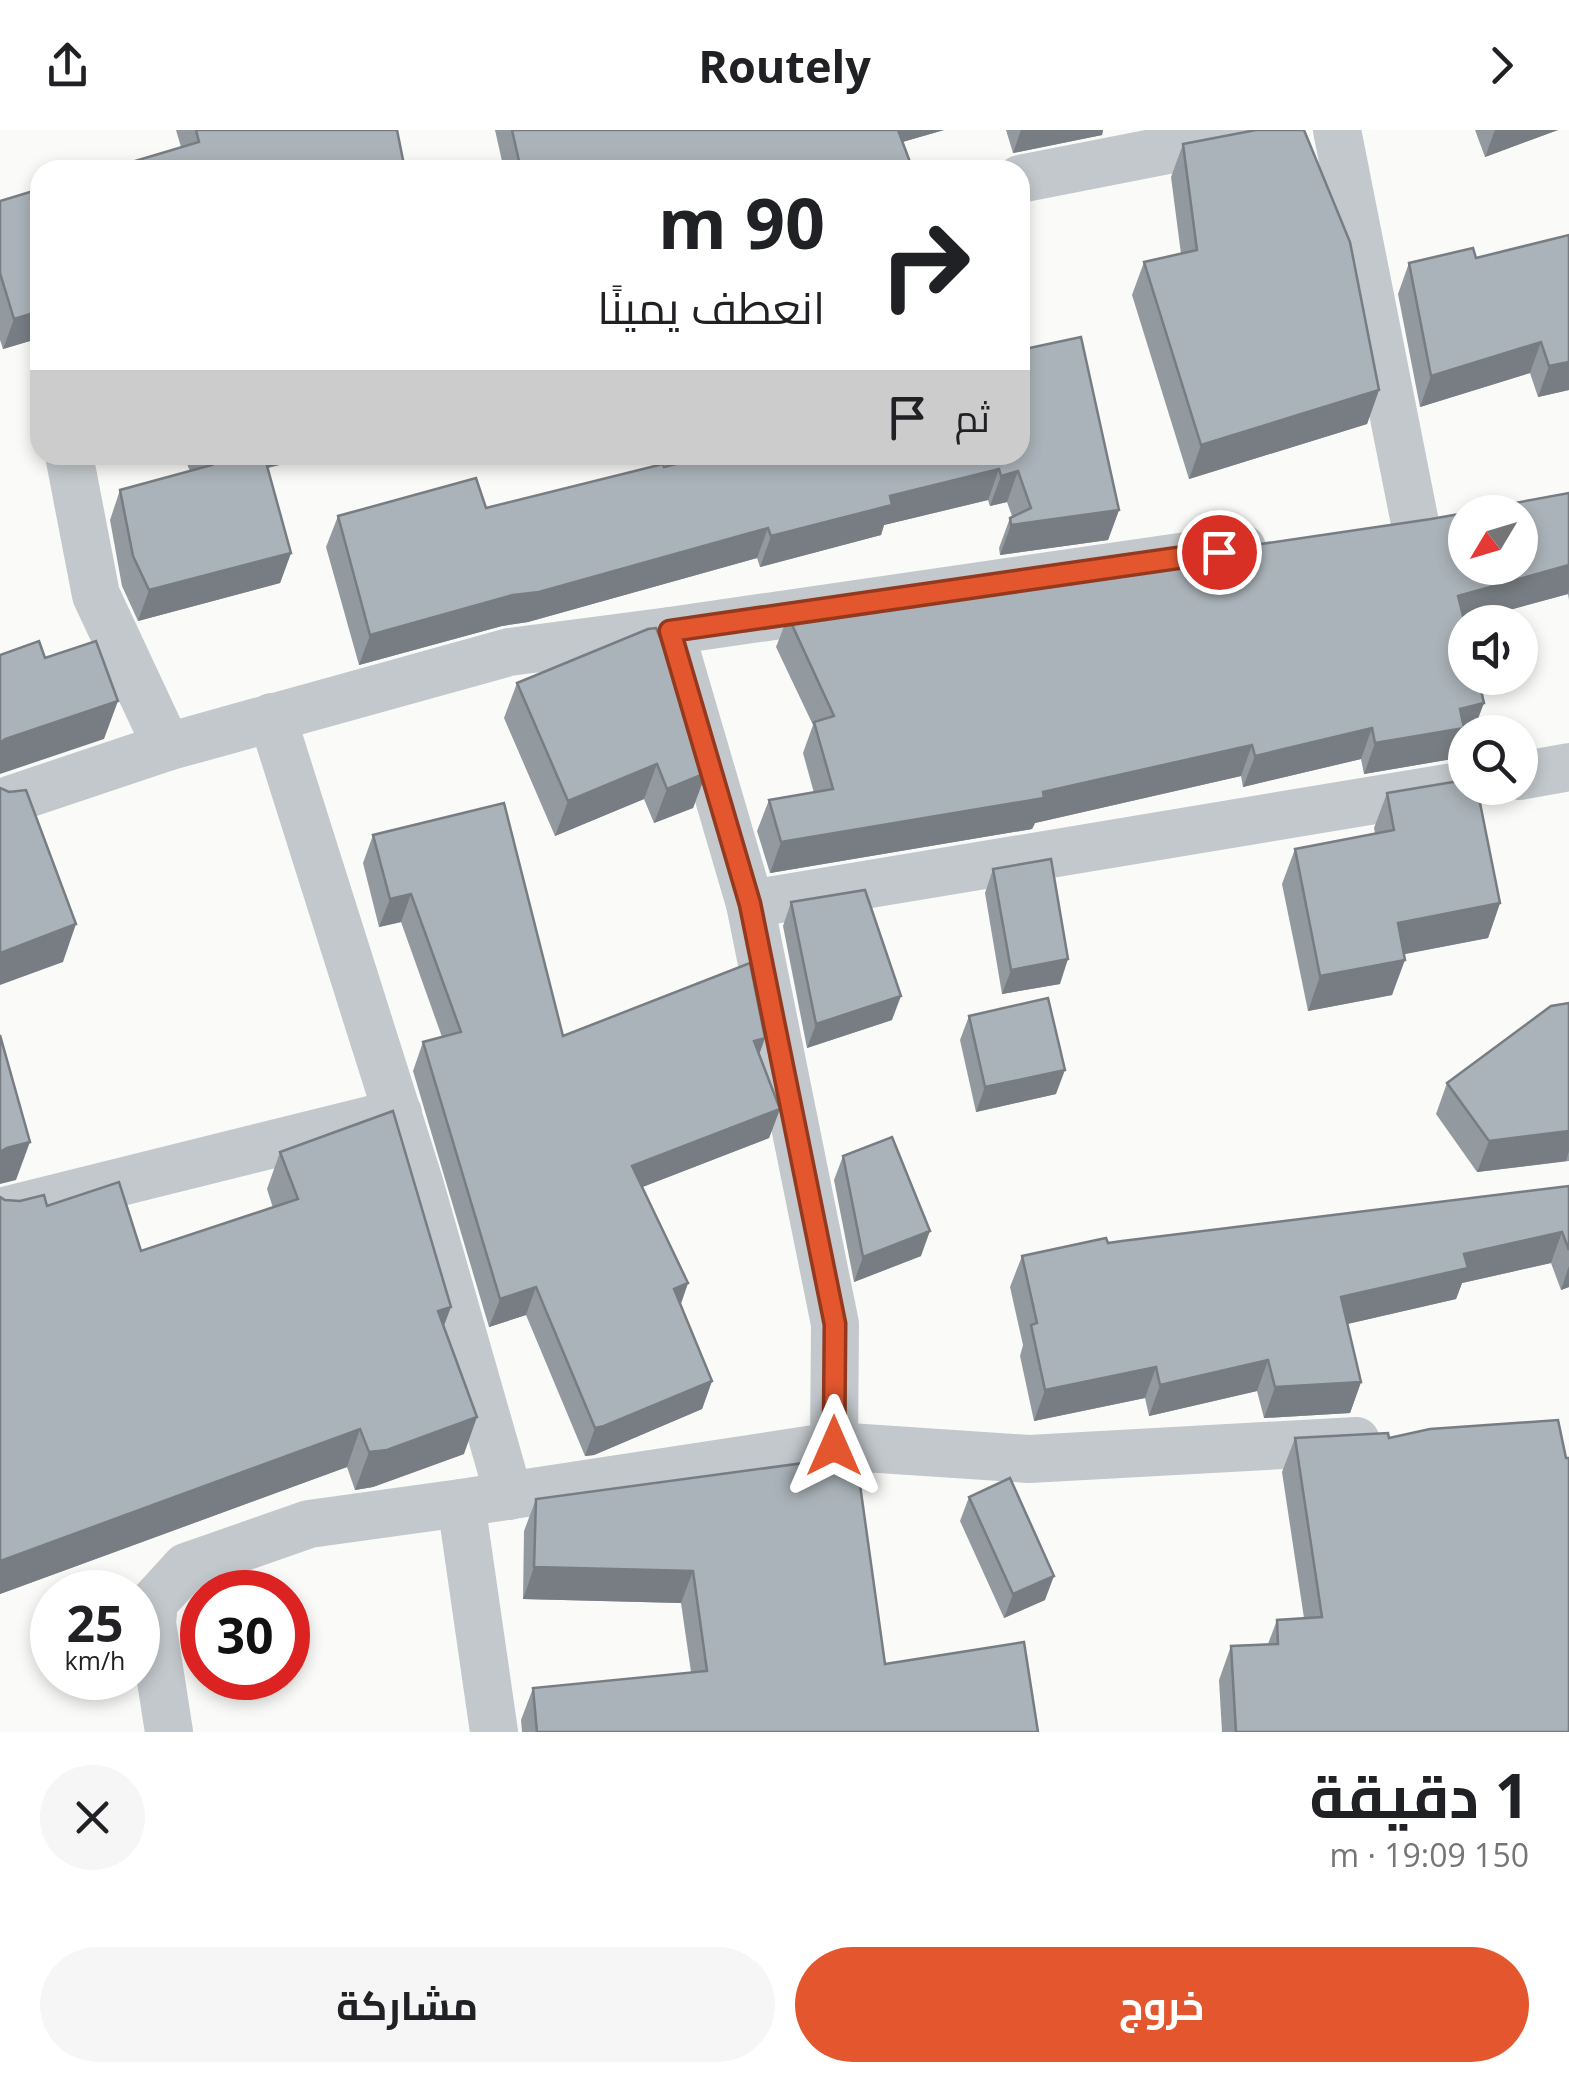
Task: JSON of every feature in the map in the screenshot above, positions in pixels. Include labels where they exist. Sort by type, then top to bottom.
[{"type":"street","points":[[1030,177],[1270,130]]},
{"type":"street","points":[[1337,130],[1413,523]]},
{"type":"street","points":[[71,465],[96,596],[167,746]]},
{"type":"street","points":[[0,803],[167,746],[509,652],[1278,543]]},
{"type":"street","points":[[670,631],[750,904],[835,1324],[834,1446]]},
{"type":"street","points":[[272,717],[398,1113],[509,1496]]},
{"type":"street","points":[[1538,773],[1569,767]]},
{"type":"street","points":[[750,904],[1448,788]]},
{"type":"street","points":[[0,1212],[398,1113]]},
{"type":"street","points":[[168,1732],[152,1622],[154,1602],[186,1567],[309,1524],[834,1446],[1029,1459],[1403,1438]]},
{"type":"street","points":[[462,1503],[494,1732]]},
{"type":"building","points":[[196,130],[397,130],[403,160],[139,160],[199,142]]},
{"type":"building","points":[[512,130],[898,130],[909,160],[519,160]]},
{"type":"building","points":[[1256,130],[1304,130],[1350,242],[1379,390],[1201,445],[1144,262],[1197,250],[1183,144]]},
{"type":"building","points":[[30,192],[30,314],[14,319],[0,273],[0,201]]},
{"type":"building","points":[[1569,235],[1569,362],[1549,366],[1541,342],[1431,376],[1409,263],[1473,248],[1476,258]]},
{"type":"building","points":[[1081,337],[1119,510],[1011,525],[1010,518],[1031,508],[1018,471],[1001,476],[999,469],[890,496],[892,505],[771,536],[768,528],[370,635],[338,516],[476,478],[486,508],[659,465],[1030,465],[1030,348]]},
{"type":"building","points":[[212,465],[267,465],[291,553],[149,590],[133,556],[120,490]]},
{"type":"building","points":[[1569,493],[1569,565],[1538,574],[1538,499]]},
{"type":"building","points":[[1448,516],[1448,585],[1497,585],[1458,596],[1460,605],[1448,605],[1448,695],[1482,695],[1484,703],[1460,709],[1461,715],[1448,715],[1448,731],[1375,743],[1372,728],[1255,756],[1252,745],[1043,792],[1044,798],[781,842],[769,800],[833,789],[814,722],[834,716],[788,616],[799,611],[904,596],[907,605],[1023,578],[1173,557],[1174,560],[1186,555]]},
{"type":"building","points":[[656,628],[680,683],[706,773],[667,789],[657,764],[568,801],[517,683]]},
{"type":"building","points":[[39,641],[45,658],[96,641],[118,701],[0,743],[0,655]]},
{"type":"building","points":[[1448,783],[1448,805],[1480,805],[1500,903],[1398,923],[1405,960],[1320,976],[1295,849],[1394,830],[1387,793]]},
{"type":"building","points":[[0,788],[9,792],[26,790],[76,924],[0,953]]},
{"type":"building","points":[[504,803],[563,1036],[750,963],[765,1038],[754,1041],[780,1109],[632,1166],[688,1283],[674,1289],[712,1381],[595,1428],[536,1287],[500,1299],[423,1042],[461,1032],[411,894],[390,899],[373,835]]},
{"type":"building","points":[[1051,859],[1068,959],[1011,970],[993,869]]},
{"type":"building","points":[[865,890],[901,996],[816,1024],[791,902]]},
{"type":"building","points":[[1048,998],[1065,1070],[985,1087],[969,1016]]},
{"type":"building","points":[[1569,1003],[1569,1131],[1489,1141],[1447,1083],[1551,1006]]},
{"type":"building","points":[[0,1035],[30,1142],[0,1152]]},
{"type":"building","points":[[393,1111],[451,1307],[438,1311],[477,1417],[387,1450],[369,1452],[360,1429],[0,1561],[0,1197],[20,1201],[44,1195],[47,1206],[119,1182],[141,1251],[298,1199],[280,1152]]},
{"type":"building","points":[[892,1137],[930,1231],[863,1257],[843,1156]]},
{"type":"building","points":[[1569,1186],[1569,1250],[1562,1232],[1464,1254],[1468,1268],[1341,1297],[1361,1382],[1275,1387],[1268,1360],[1160,1385],[1156,1367],[1045,1390],[1031,1325],[1037,1323],[1022,1256],[1106,1238],[1108,1243]]},
{"type":"building","points":[[1558,1420],[1569,1458],[1569,1732],[1236,1732],[1231,1646],[1278,1644],[1277,1620],[1322,1617],[1295,1438],[1388,1433],[1389,1438],[1430,1429]]},
{"type":"building","points":[[856,1456],[885,1664],[1024,1642],[1038,1732],[537,1732],[533,1688],[707,1671],[693,1571],[534,1567],[536,1499]]},
{"type":"building","points":[[1010,1478],[1054,1576],[1013,1594],[969,1497]]},
{"type":"route","points":[[834,1446],[835,1324],[750,904],[670,631],[1219,552]]}]
